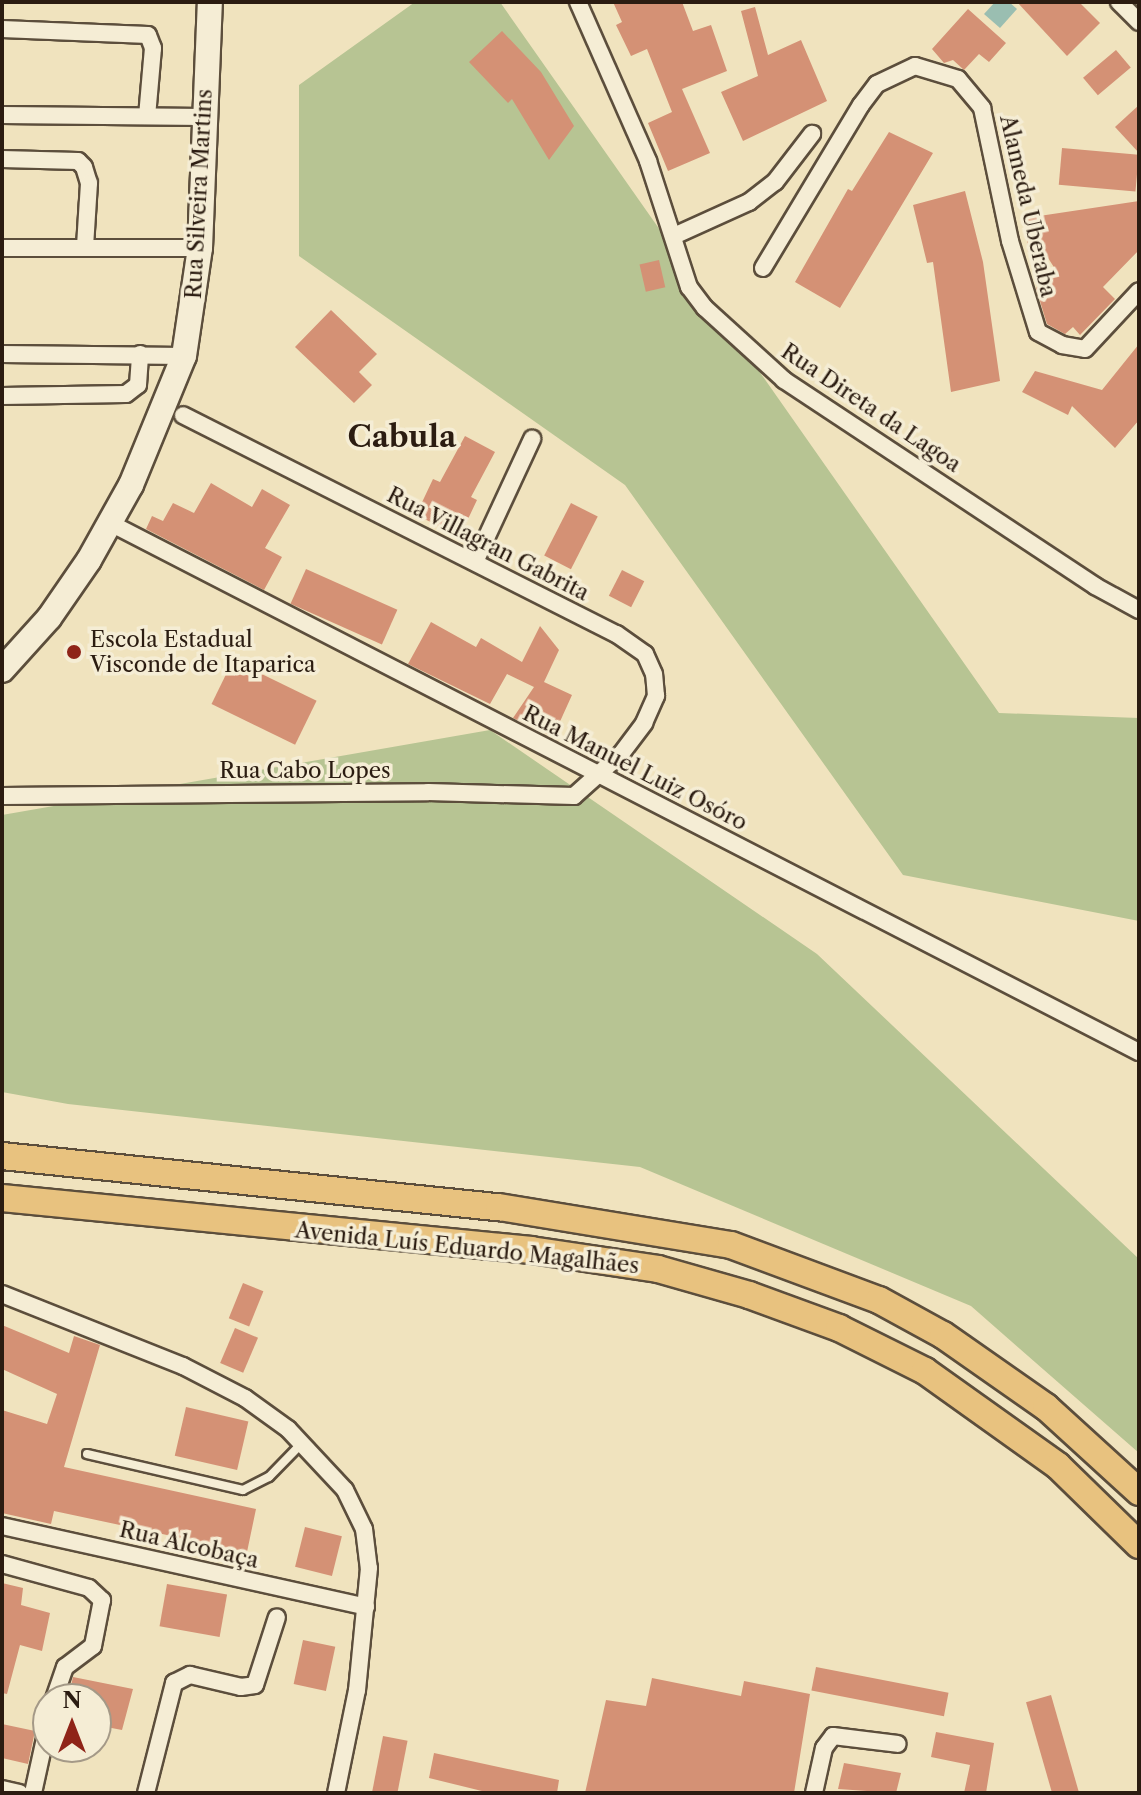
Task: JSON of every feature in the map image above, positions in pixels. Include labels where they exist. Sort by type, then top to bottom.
[{"type":"main road","name":"Rua Silveira Martins","points":[[2,670],[49,618],[110,523],[147,449],[184,356],[200,248],[210,2]]},
{"type":"main road","name":"Avenida Luís Eduardo Magalhães","points":[[2,1156],[499,1207],[731,1245],[879,1300],[943,1335],[1046,1407],[1139,1492]]},
{"type":"main road","name":"Avenida Luís Eduardo Magalhães","points":[[2,1198],[531,1250],[658,1269],[749,1295],[839,1328],[925,1371],[1058,1466],[1139,1545]]},
{"type":"street","name":"Rua Direta da Lagoa","points":[[578,2],[676,235],[689,287],[784,380],[1095,586],[1139,610]]},
{"type":"street","points":[[1119,2],[1139,22]]},
{"type":"street","points":[[2,29],[148,35],[153,48],[147,116]]},
{"type":"street","name":"Alameda Uberaba","points":[[763,268],[861,105],[893,73],[915,66],[958,79],[982,108],[1010,241],[1038,332],[1062,345],[1085,349],[1139,291]]},
{"type":"street","points":[[2,115],[204,117]]},
{"type":"street","points":[[676,235],[749,202],[784,173],[812,134]]},
{"type":"street","points":[[2,159],[78,161],[84,167],[89,183],[85,247]]},
{"type":"street","points":[[2,248],[200,248]]},
{"type":"street","points":[[2,354],[184,356]]},
{"type":"street","points":[[2,396],[126,394],[138,385],[140,354]]},
{"type":"street","name":"Rua Villagran Gabrita","points":[[183,415],[475,562],[645,654],[654,674],[656,696],[644,723],[600,775]]},
{"type":"street","points":[[475,562],[532,439]]},
{"type":"street","name":"Rua Manuel Luiz Osóro","points":[[110,523],[1139,1052]]},
{"type":"street","name":"Rua Cabo Lopes","points":[[2,796],[428,792],[574,796],[600,775]]},
{"type":"street","points":[[2,1294],[183,1366],[245,1398],[303,1442],[345,1490],[364,1529],[369,1568],[357,1690],[336,1793]]},
{"type":"street","name":"Rua Alcobaça","points":[[2,1526],[366,1607]]},
{"type":"street","points":[[2,1564],[89,1588],[102,1600],[93,1646],[65,1667],[60,1683]]},
{"type":"street","points":[[146,1793],[174,1683],[190,1675],[251,1688],[259,1682],[277,1617]]},
{"type":"street","points":[[814,1793],[824,1748],[833,1736],[898,1744]]},
{"type":"street","points":[[33,1793],[40,1763]]},
{"type":"street","points":[[2,1789],[20,1793]]},
{"type":"lane","points":[[87,1454],[243,1490],[269,1477],[303,1442]]},
{"type":"green space","points":[[415,2],[500,2],[999,713],[1139,718],[1139,921],[903,875],[625,485],[299,256],[299,85]]},
{"type":"green space","points":[[490,730],[817,954],[1139,1259],[1139,1453],[971,1306],[640,1167],[68,1104],[2,1092],[2,815]]},
{"type":"water","points":[[995,2],[1009,2],[1017,9],[1000,28],[984,14]]},
{"type":"building","points":[[613,2],[682,2],[693,31],[711,25],[727,71],[682,89],[710,153],[668,171],[648,123],[672,112],[647,49],[631,56],[616,25],[622,22]]},
{"type":"building","points":[[1017,2],[1079,2],[1100,23],[1067,56]]},
{"type":"building","points":[[755,7],[768,55],[801,40],[827,101],[743,141],[721,92],[758,76],[741,11]]},
{"type":"building","points":[[968,9],[1006,43],[989,62],[979,54],[964,70],[953,60],[944,63],[932,49]]},
{"type":"building","points":[[502,31],[541,72],[574,126],[549,160],[512,99],[508,103],[469,62]]},
{"type":"building","points":[[1116,50],[1131,68],[1098,95],[1083,78]]},
{"type":"building","points":[[1139,105],[1139,153],[1115,127]]},
{"type":"building","points":[[889,132],[933,153],[840,308],[795,282],[848,189],[852,191]]},
{"type":"building","points":[[1062,148],[1139,155],[1135,192],[1059,185]]},
{"type":"building","points":[[965,191],[983,262],[1000,381],[951,392],[933,262],[927,263],[913,205]]},
{"type":"building","points":[[1139,201],[1139,250],[1103,287],[1115,299],[1080,335],[1073,327],[1065,334],[1047,324],[1036,288],[1057,272],[1043,250],[1028,253],[1026,218]]},
{"type":"building","points":[[659,260],[665,287],[646,292],[640,264]]},
{"type":"building","points":[[331,310],[377,354],[359,372],[372,385],[354,403],[295,347]]},
{"type":"building","points":[[1139,344],[1139,420],[1115,448],[1072,406],[1068,415],[1022,392],[1035,371],[1102,390]]},
{"type":"building","points":[[465,436],[495,452],[471,497],[477,500],[460,536],[416,515],[433,479],[440,482]]},
{"type":"building","points":[[211,483],[252,507],[262,489],[290,505],[265,548],[282,557],[264,590],[146,529],[152,516],[163,521],[173,503],[194,513]]},
{"type":"building","points":[[571,503],[598,517],[571,569],[544,556]]},
{"type":"building","points":[[306,569],[397,610],[382,644],[291,604]]},
{"type":"building","points":[[622,570],[644,581],[631,607],[609,596]]},
{"type":"building","points":[[431,622],[476,647],[481,638],[522,662],[540,626],[559,650],[544,682],[572,695],[553,737],[513,718],[534,687],[507,674],[490,704],[408,664]]},
{"type":"building","points":[[233,660],[317,701],[295,745],[212,704]]},
{"type":"building","points":[[243,1283],[263,1291],[249,1326],[229,1318]]},
{"type":"building","points":[[2,1325],[69,1353],[74,1336],[100,1345],[64,1467],[256,1509],[247,1552],[54,1511],[51,1524],[2,1513],[2,1410],[47,1424],[57,1394],[2,1369]]},
{"type":"building","points":[[235,1328],[258,1338],[243,1373],[220,1363]]},
{"type":"building","points":[[186,1407],[248,1421],[237,1470],[175,1456]]},
{"type":"building","points":[[305,1527],[342,1536],[332,1576],[295,1567]]},
{"type":"building","points":[[2,1583],[23,1588],[21,1605],[50,1613],[42,1651],[20,1645],[7,1694],[2,1693]]},
{"type":"building","points":[[167,1584],[227,1595],[220,1637],[160,1626]]},
{"type":"building","points":[[303,1640],[335,1647],[326,1691],[294,1684]]},
{"type":"building","points":[[816,1667],[949,1693],[944,1716],[811,1691]]},
{"type":"building","points":[[73,1677],[103,1683],[72,1683]]},
{"type":"building","points":[[652,1678],[741,1696],[744,1681],[810,1694],[794,1793],[585,1793],[606,1700],[646,1706]]},
{"type":"building","points":[[112,1685],[133,1689],[122,1730],[112,1728]]},
{"type":"building","points":[[1051,1695],[1079,1793],[1052,1793],[1026,1702]]},
{"type":"building","points":[[2,1724],[32,1730],[28,1764],[2,1758]]},
{"type":"building","points":[[936,1732],[994,1743],[986,1793],[964,1793],[970,1765],[931,1757]]},
{"type":"building","points":[[383,1736],[408,1741],[397,1793],[372,1793]]},
{"type":"building","points":[[434,1753],[559,1780],[557,1793],[490,1793],[429,1778]]},
{"type":"building","points":[[844,1763],[901,1773],[896,1793],[838,1789]]},
{"type":"place","name":"Escola Estadual Visconde de Itaparica","points":[[74,652]]},
{"type":"district","name":"Cabula","points":[[402,437]]}]
